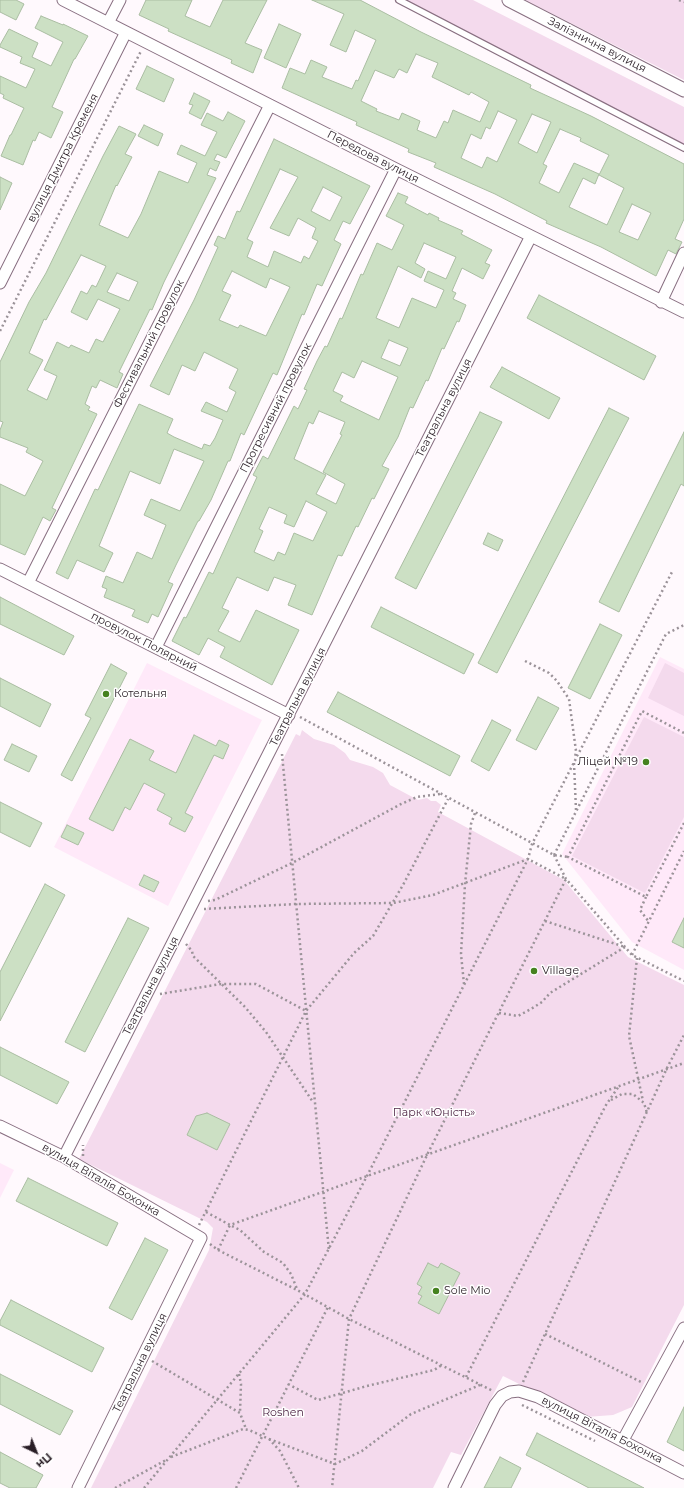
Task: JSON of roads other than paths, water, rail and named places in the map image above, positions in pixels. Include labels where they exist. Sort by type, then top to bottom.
[{"type":"street","name":"Передова вулиця","points":[[63,0],[396,169],[661,302],[684,312]]},
{"type":"street","points":[[108,23],[120,0]]},
{"type":"street","name":"Залізнична вулиця","points":[[509,0],[684,90]]},
{"type":"street","name":"вулиця Дмитра Кременя","points":[[0,283],[126,32]]},
{"type":"street","name":"Фестивальний провулок","points":[[28,583],[270,105]]},
{"type":"street","name":"Прогресивний провулок","points":[[156,647],[396,169]]},
{"type":"street","name":"Театральна вулиця","points":[[64,1157],[276,741],[294,716],[531,236]]},
{"type":"street","points":[[661,302],[684,253]]},
{"type":"street","name":"провулок Полярний","points":[[0,569],[294,716]]},
{"type":"street","name":"вулиця Віталія Бохонка","points":[[0,1126],[64,1157],[202,1238]]},
{"type":"street","name":"Театральна вулиця","points":[[78,1488],[202,1238]]},
{"type":"street","points":[[623,1440],[684,1328]]},
{"type":"street","name":"вулиця Віталія Бохонка","points":[[454,1488],[495,1405],[502,1396],[510,1392],[519,1391],[538,1397],[684,1473]]},
{"type":"lane","points":[[399,0],[684,148]]},
{"type":"place","name":"Котельня","points":[[106,694]]},
{"type":"place","name":"Ліцей №19","points":[[646,762]]},
{"type":"place","name":"Village","points":[[534,971]]},
{"type":"place","name":"Sole Mio","points":[[436,1291]]},
{"type":"park label","name":"Парк «Юність»","points":[[434,1113]]},
{"type":"park label","name":"Roshen","points":[[283,1413]]}]
